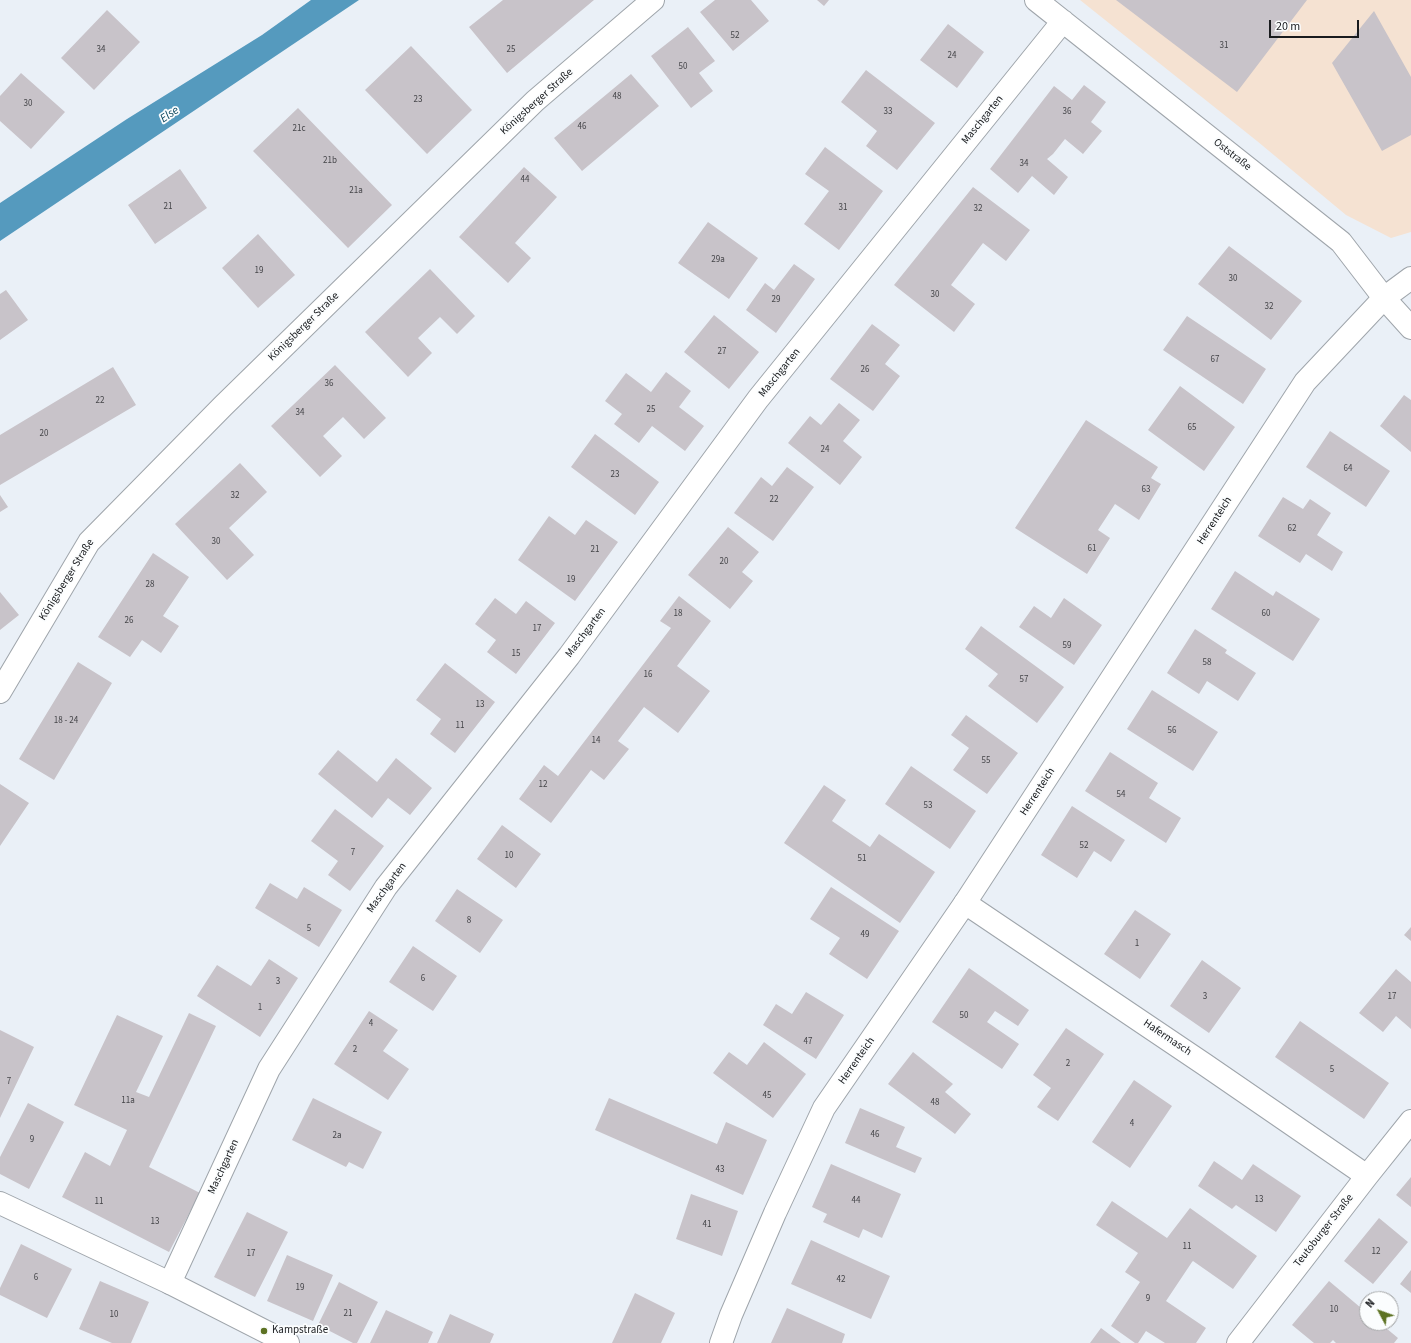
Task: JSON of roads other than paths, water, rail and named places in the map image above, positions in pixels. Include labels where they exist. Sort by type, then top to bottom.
[{"type":"street","name":"Königsberger Straße","points":[[0,692],[89,542],[223,406],[535,101],[653,0]]},
{"type":"street","name":"Oststraße","points":[[1036,0],[1341,242],[1384,298],[1411,328]]},
{"type":"street","name":"Maschgarten","points":[[170,1283],[269,1069],[386,887],[569,656],[758,399],[1063,21]]},
{"type":"street","name":"Herrenteich","points":[[721,1343],[731,1315],[774,1213],[824,1108],[965,903],[1305,382],[1384,298],[1411,278]]},
{"type":"street","name":"Hafermasch","points":[[965,903],[1367,1176]]},
{"type":"street","name":"Teutoburger Straße","points":[[1238,1343],[1411,1121]]},
{"type":"street","points":[[0,1203],[170,1283],[288,1343]]},
{"type":"water","name":"Else","points":[[311,0],[359,0],[0,241],[0,203],[127,119],[262,35]]},
{"type":"place","name":"Kampstraße","points":[[264,1331]]}]
